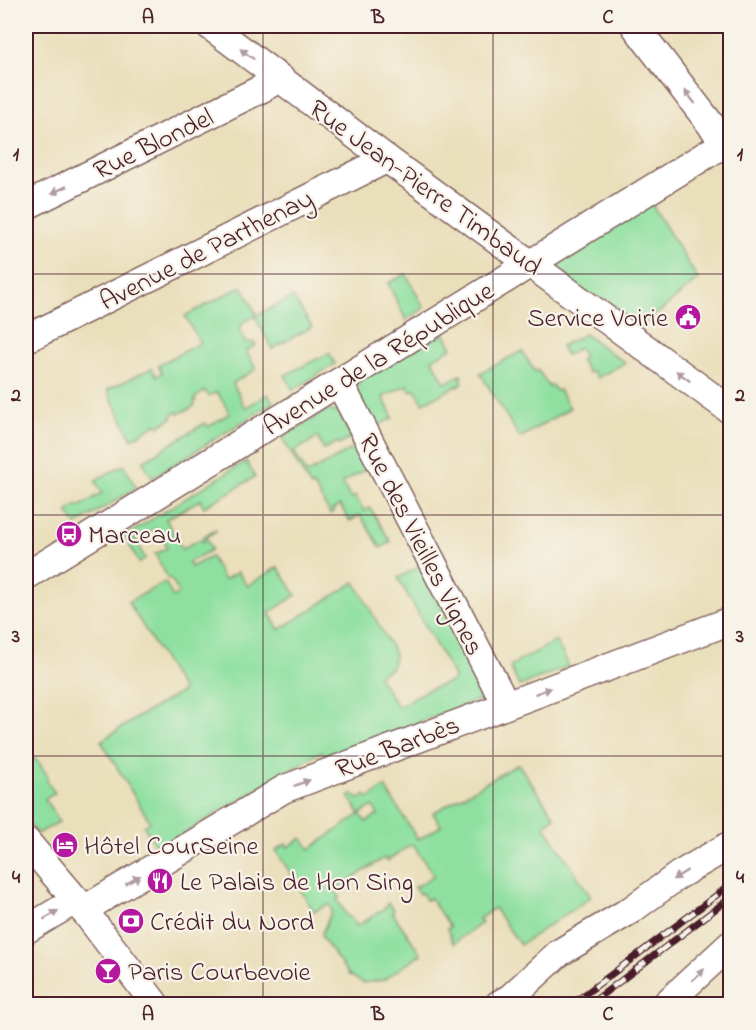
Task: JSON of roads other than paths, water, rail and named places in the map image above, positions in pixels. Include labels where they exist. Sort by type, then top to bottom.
[{"type":"street","name":"Rue Jean-Pierre Timbaud","points":[[210,26],[387,159],[730,410]]},
{"type":"street","points":[[635,26],[728,141]]},
{"type":"street","name":"Rue Blondel","points":[[26,206],[261,90],[280,78]]},
{"type":"street","name":"Avenue de la République","points":[[26,576],[728,141]]},
{"type":"street","name":"Avenue de Parthenay","points":[[26,339],[387,159]]},
{"type":"street","name":"Rue des Vieilles Vignes","points":[[339,382],[506,705]]},
{"type":"street","name":"Rue Barbès","points":[[26,930],[79,905],[284,789],[730,621]]},
{"type":"street","points":[[26,841],[79,905],[155,1005]]},
{"type":"street","points":[[499,1005],[510,998],[559,953],[632,910],[679,875],[730,845]]},
{"type":"street","points":[[666,1004],[730,945]]},
{"type":"railway","points":[[572,1004],[730,885]]},
{"type":"railway","points":[[590,1004],[730,898]]},
{"type":"place","name":"Service Voirie","points":[[688,317]]},
{"type":"place","name":"Marceau","points":[[69,534]]},
{"type":"place","name":"Hôtel CourSeine","points":[[65,845]]},
{"type":"place","name":"Le Palais de Hon Sing","points":[[160,881]]},
{"type":"place","name":"Crédit du Nord","points":[[131,921]]},
{"type":"place","name":"Paris Courbevoie","points":[[108,971]]}]
